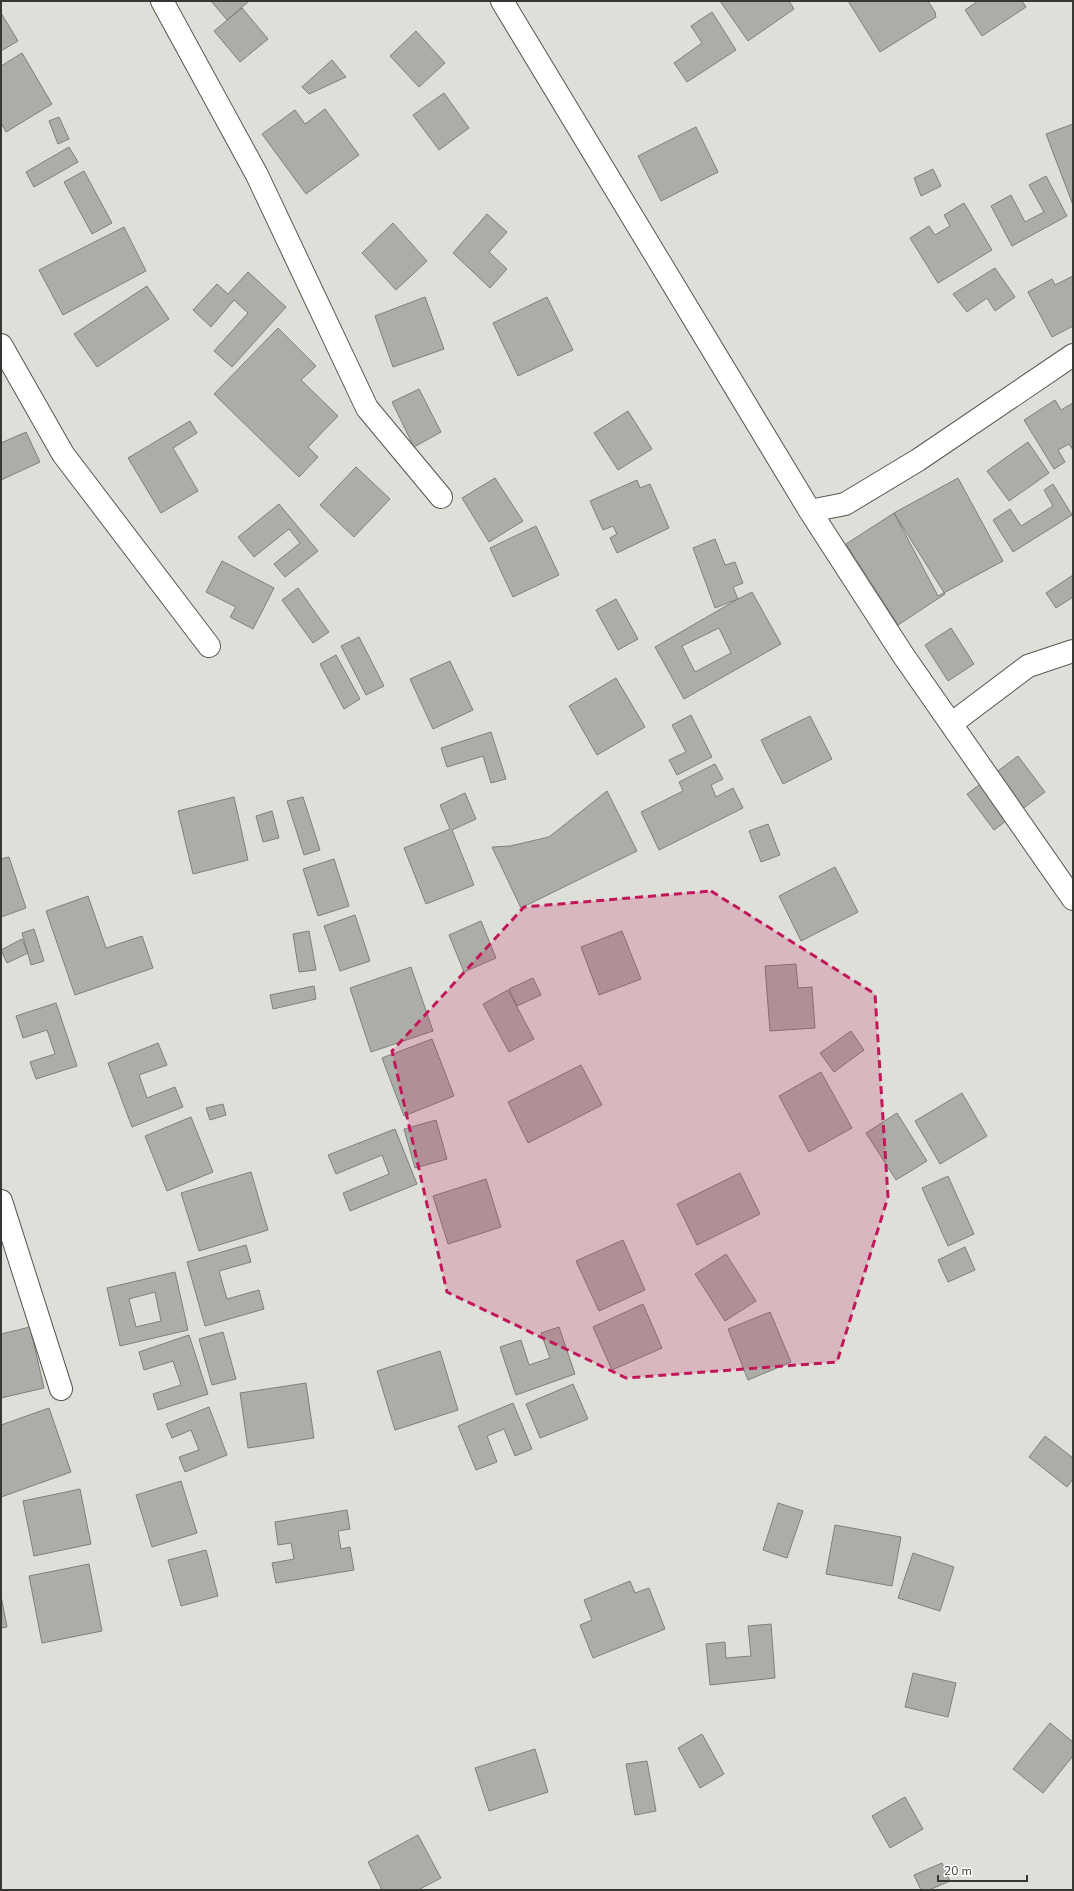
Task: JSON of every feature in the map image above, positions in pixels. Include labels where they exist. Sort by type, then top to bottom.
[{"type":"street","points":[[162,1],[257,175],[367,408],[441,497]]},
{"type":"street","points":[[502,1],[810,511],[903,655],[1073,899]]},
{"type":"street","points":[[1,345],[63,454],[209,646]]},
{"type":"street","points":[[810,511],[845,504],[918,460],[1073,355]]},
{"type":"street","points":[[951,724],[1028,666],[1073,651]]},
{"type":"street","points":[[1,1201],[61,1389]]},
{"type":"highlighted area","points":[[711,891],[875,994],[888,1197],[837,1362],[626,1378],[447,1292],[392,1051],[524,907]]},
{"type":"building","points":[[211,1],[249,1],[227,20]]},
{"type":"building","points":[[720,1],[789,1],[794,9],[748,41]]},
{"type":"building","points":[[848,1],[928,1],[935,12],[936,17],[880,52]]},
{"type":"building","points":[[978,1],[1022,1],[1026,7],[982,36],[965,10]]},
{"type":"building","points":[[242,8],[268,39],[240,62],[214,31]]},
{"type":"building","points":[[712,12],[736,50],[687,82],[674,63],[702,43],[691,26]]},
{"type":"building","points":[[1,13],[18,41],[1,51]]},
{"type":"building","points":[[416,31],[445,63],[419,87],[390,56]]},
{"type":"building","points":[[22,53],[52,104],[6,132],[1,123],[1,66]]},
{"type":"building","points":[[332,60],[346,77],[309,94],[302,87]]},
{"type":"building","points":[[444,93],[469,128],[439,150],[413,115]]},
{"type":"building","points":[[325,109],[359,155],[306,194],[262,134],[295,110],[305,124]]},
{"type":"building","points":[[59,117],[69,139],[58,144],[49,121]]},
{"type":"building","points":[[1073,124],[1073,205],[1046,134]]},
{"type":"building","points":[[696,127],[718,172],[661,201],[638,156]]},
{"type":"building","points":[[69,147],[78,162],[34,187],[26,172]]},
{"type":"building","points":[[933,169],[941,186],[921,196],[914,178]]},
{"type":"building","points":[[84,171],[112,223],[92,234],[64,182]]},
{"type":"building","points":[[1046,176],[1067,216],[1012,246],[991,206],[1011,195],[1025,222],[1044,212],[1029,185]]},
{"type":"building","points":[[964,203],[992,250],[938,283],[910,238],[929,226],[935,235],[950,226],[944,215]]},
{"type":"building","points":[[487,214],[507,232],[489,252],[507,269],[490,288],[453,253]]},
{"type":"building","points":[[393,223],[427,261],[396,290],[362,253]]},
{"type":"building","points":[[124,227],[146,271],[63,315],[39,270]]},
{"type":"building","points":[[995,268],[1015,297],[995,311],[987,298],[967,312],[953,294]]},
{"type":"building","points":[[248,272],[286,307],[232,367],[214,351],[248,313],[234,300],[211,327],[193,310],[217,284],[228,294]]},
{"type":"building","points":[[1073,276],[1073,326],[1052,337],[1028,292],[1052,279],[1055,285]]},
{"type":"building","points":[[147,286],[169,319],[97,367],[74,334]]},
{"type":"building","points":[[425,297],[444,349],[393,367],[375,316]]},
{"type":"building","points":[[547,297],[573,350],[518,376],[493,323]]},
{"type":"building","points":[[278,328],[316,366],[301,380],[338,416],[308,447],[318,457],[299,477],[214,394]]},
{"type":"building","points":[[419,389],[441,432],[414,447],[392,402]]},
{"type":"building","points":[[1055,400],[1061,410],[1073,403],[1073,450],[1069,444],[1058,450],[1065,462],[1054,469],[1024,420]]},
{"type":"building","points":[[628,411],[652,449],[618,470],[594,433]]},
{"type":"building","points":[[190,421],[197,433],[173,448],[198,491],[161,513],[128,458]]},
{"type":"building","points":[[26,432],[40,462],[1,480],[1,443]]},
{"type":"building","points":[[1028,442],[1049,473],[1009,501],[987,471]]},
{"type":"building","points":[[356,467],[390,499],[354,537],[320,505]]},
{"type":"building","points":[[495,478],[523,521],[489,542],[462,498]]},
{"type":"building","points":[[958,478],[1003,561],[938,596],[894,513]]},
{"type":"building","points":[[637,480],[640,488],[650,484],[669,528],[617,553],[610,538],[617,534],[613,526],[603,530],[590,501]]},
{"type":"building","points":[[1053,484],[1072,515],[1013,552],[993,520],[1010,509],[1021,526],[1053,506],[1044,490]]},
{"type":"building","points":[[279,504],[318,551],[285,577],[274,564],[300,543],[289,529],[254,557],[238,537]]},
{"type":"building","points":[[894,513],[945,594],[898,625],[846,544]]},
{"type":"building","points":[[536,526],[559,575],[513,597],[490,548]]},
{"type":"building","points":[[715,539],[725,565],[735,562],[743,583],[733,587],[738,599],[715,608],[693,548]]},
{"type":"building","points":[[222,561],[274,588],[253,629],[230,617],[236,607],[206,592]]},
{"type":"building","points":[[1073,575],[1073,597],[1056,608],[1046,593]]},
{"type":"building","points":[[298,588],[329,632],[313,643],[282,600]]},
{"type":"building","points":[[752,592],[781,644],[684,699],[655,647]],"holes":[[[719,628],[731,653],[695,672],[682,646]]]},
{"type":"building","points":[[616,599],[638,639],[618,650],[596,610]]},
{"type":"building","points":[[951,628],[974,664],[948,681],[925,645]]},
{"type":"building","points":[[359,637],[384,686],[366,695],[341,646]]},
{"type":"building","points":[[336,655],[360,699],[344,709],[320,664]]},
{"type":"building","points":[[450,661],[473,710],[433,729],[410,679]]},
{"type":"building","points":[[616,678],[645,727],[597,755],[569,706]]},
{"type":"building","points":[[691,715],[712,757],[677,775],[669,760],[686,752],[672,725]]},
{"type":"building","points":[[810,716],[832,759],[783,784],[761,740]]},
{"type":"building","points":[[491,732],[506,779],[491,783],[483,756],[447,767],[441,748]]},
{"type":"building","points":[[1018,756],[1045,792],[994,830],[967,794]]},
{"type":"building","points":[[715,764],[723,779],[711,785],[716,797],[733,788],[743,808],[659,850],[641,812],[683,791],[679,782]]},
{"type":"building","points":[[607,791],[637,851],[521,908],[492,847],[510,846],[549,837]]},
{"type":"building","points":[[465,793],[476,819],[452,830],[474,885],[426,904],[404,848],[450,829],[440,805]]},
{"type":"building","points":[[234,797],[248,860],[193,874],[178,811]]},
{"type":"building","points":[[303,797],[320,850],[304,855],[287,801]]},
{"type":"building","points":[[272,811],[279,838],[263,842],[256,816]]},
{"type":"building","points":[[768,824],[780,855],[761,862],[749,831]]},
{"type":"building","points":[[9,857],[26,908],[1,917],[1,859]]},
{"type":"building","points":[[334,859],[349,906],[318,916],[303,869]]},
{"type":"building","points":[[835,867],[858,912],[801,941],[779,896]]},
{"type":"building","points":[[88,896],[106,948],[142,936],[153,968],[75,995],[46,911]]},
{"type":"building","points":[[355,915],[370,961],[340,971],[324,926]]},
{"type":"building","points":[[481,921],[496,958],[464,972],[449,935]]},
{"type":"building","points":[[34,929],[44,961],[31,965],[22,933]]},
{"type":"building","points":[[309,931],[316,970],[299,972],[293,934]]},
{"type":"building","points":[[622,931],[641,979],[599,995],[581,947]]},
{"type":"building","points":[[22,939],[28,953],[7,963],[1,950]]},
{"type":"building","points":[[796,964],[798,988],[812,987],[815,1028],[770,1031],[765,966]]},
{"type":"building","points":[[411,967],[433,1031],[371,1052],[350,988]]},
{"type":"building","points":[[533,978],[541,995],[517,1006],[509,989]]},
{"type":"building","points":[[314,986],[316,999],[273,1009],[270,995]]},
{"type":"building","points":[[508,990],[534,1039],[509,1052],[483,1004]]},
{"type":"building","points":[[56,1003],[77,1066],[36,1079],[30,1062],[55,1054],[47,1030],[23,1038],[16,1016]]},
{"type":"building","points":[[851,1031],[864,1050],[834,1072],[820,1053]]},
{"type":"building","points":[[432,1039],[454,1096],[404,1116],[382,1058]]},
{"type":"building","points":[[158,1043],[167,1065],[139,1075],[147,1098],[175,1087],[183,1107],[132,1127],[108,1063]]},
{"type":"building","points":[[581,1065],[602,1105],[528,1143],[508,1102]]},
{"type":"building","points":[[821,1072],[852,1128],[809,1152],[779,1096]]},
{"type":"building","points":[[962,1093],[987,1136],[940,1164],[915,1121]]},
{"type":"building","points":[[223,1104],[226,1115],[210,1120],[206,1108]]},
{"type":"building","points":[[897,1113],[927,1161],[896,1180],[866,1133]]},
{"type":"building","points":[[191,1117],[213,1172],[167,1191],[145,1136]]},
{"type":"building","points":[[436,1120],[447,1159],[415,1168],[404,1129]]},
{"type":"building","points":[[395,1129],[417,1184],[350,1211],[343,1193],[389,1174],[382,1155],[336,1174],[328,1155]]},
{"type":"building","points":[[251,1172],[268,1230],[199,1251],[181,1193]]},
{"type":"building","points":[[740,1173],[760,1214],[697,1245],[677,1204]]},
{"type":"building","points":[[948,1176],[974,1234],[948,1246],[922,1188]]},
{"type":"building","points":[[486,1179],[501,1227],[448,1244],[433,1196]]},
{"type":"building","points":[[623,1240],[645,1290],[599,1311],[576,1261]]},
{"type":"building","points":[[246,1245],[251,1262],[219,1271],[227,1299],[259,1290],[264,1309],[205,1326],[187,1262]]},
{"type":"building","points":[[965,1247],[975,1270],[948,1282],[938,1260]]},
{"type":"building","points":[[726,1254],[756,1301],[725,1321],[695,1274]]},
{"type":"building","points":[[175,1272],[188,1330],[120,1346],[107,1288]]},
{"type":"building","points":[[155,1292],[161,1321],[136,1327],[129,1299]]},
{"type":"building","points":[[643,1304],[662,1348],[612,1370],[593,1327]]},
{"type":"building","points":[[770,1312],[791,1362],[748,1380],[728,1329]]},
{"type":"building","points":[[30,1327],[44,1388],[1,1398],[1,1334]]},
{"type":"building","points":[[559,1327],[575,1374],[516,1395],[500,1347],[521,1340],[529,1365],[550,1358],[541,1333]]},
{"type":"building","points":[[223,1332],[236,1379],[212,1385],[199,1339]]},
{"type":"building","points":[[189,1335],[208,1394],[158,1410],[153,1394],[181,1385],[173,1361],[144,1370],[139,1352]]},
{"type":"building","points":[[440,1351],[458,1410],[395,1430],[377,1371]]},
{"type":"building","points":[[306,1383],[314,1438],[248,1448],[240,1393]]},
{"type":"building","points":[[573,1384],[588,1419],[540,1438],[526,1404]]},
{"type":"building","points":[[513,1403],[532,1449],[515,1456],[504,1429],[487,1436],[497,1462],[476,1470],[458,1426]]},
{"type":"building","points":[[209,1407],[227,1455],[185,1472],[179,1457],[199,1450],[191,1430],[172,1438],[166,1424]]},
{"type":"building","points":[[49,1408],[71,1472],[1,1497],[1,1425]]},
{"type":"building","points":[[1045,1436],[1073,1458],[1073,1479],[1067,1487],[1029,1457]]},
{"type":"building","points":[[181,1481],[197,1533],[152,1547],[136,1495]]},
{"type":"building","points":[[80,1489],[91,1544],[34,1556],[23,1501]]},
{"type":"building","points":[[778,1503],[803,1511],[787,1558],[763,1550]]},
{"type":"building","points":[[347,1510],[350,1529],[338,1531],[341,1549],[350,1547],[354,1570],[276,1583],[272,1563],[294,1559],[291,1543],[278,1545],[275,1522]]},
{"type":"building","points":[[835,1525],[901,1537],[892,1586],[826,1574]]},
{"type":"building","points":[[206,1550],[218,1596],[181,1606],[168,1560]]},
{"type":"building","points":[[913,1553],[954,1567],[940,1611],[898,1598]]},
{"type":"building","points":[[89,1564],[102,1631],[42,1643],[29,1576]]},
{"type":"building","points":[[630,1581],[635,1593],[649,1588],[665,1629],[593,1658],[580,1625],[592,1620],[584,1600]]},
{"type":"building","points":[[1,1596],[7,1627],[1,1628]]},
{"type":"building","points":[[771,1624],[775,1678],[710,1685],[706,1644],[725,1642],[726,1658],[751,1656],[748,1626]]},
{"type":"building","points":[[913,1673],[956,1683],[948,1717],[905,1707]]},
{"type":"building","points":[[1050,1723],[1073,1742],[1073,1756],[1043,1793],[1013,1769]]},
{"type":"building","points":[[702,1734],[724,1774],[700,1788],[678,1748]]},
{"type":"building","points":[[535,1749],[548,1792],[489,1811],[475,1768]]},
{"type":"building","points":[[647,1761],[656,1811],[635,1815],[626,1764]]},
{"type":"building","points":[[905,1797],[923,1829],[890,1848],[872,1816]]},
{"type":"building","points":[[418,1835],[441,1878],[418,1890],[382,1890],[368,1862]]},
{"type":"building","points":[[942,1863],[950,1881],[929,1890],[921,1890],[914,1875]]}]
